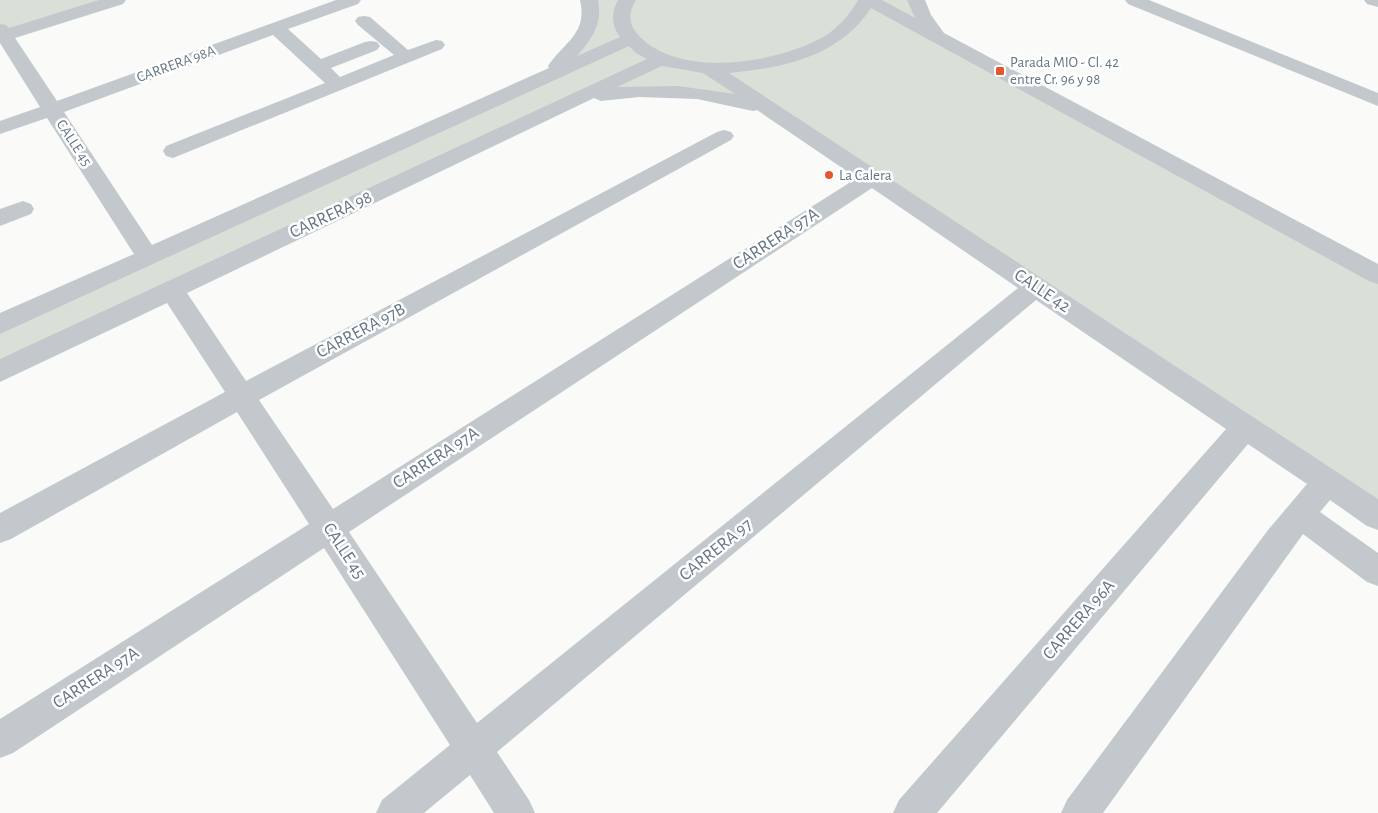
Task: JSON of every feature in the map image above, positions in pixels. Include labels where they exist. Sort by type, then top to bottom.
[{"type":"street","points":[[1,34],[117,0]]},
{"type":"street","name":"CARRERA 98A","points":[[0,128],[352,0]]},
{"type":"street","points":[[526,86],[556,66],[578,45],[589,24],[590,0]]},
{"type":"street","points":[[622,2],[622,27],[630,39],[638,46],[661,59],[688,66],[739,67],[772,62],[801,54],[826,43],[846,30],[868,0],[1378,275]]},
{"type":"street","points":[[916,0],[922,15],[938,37]]},
{"type":"street","points":[[1134,0],[1373,96]]},
{"type":"street","points":[[1372,0],[1378,2]]},
{"type":"street","points":[[364,21],[407,57]]},
{"type":"street","points":[[276,28],[338,85]]},
{"type":"street","name":"CALLE 45","points":[[1,34],[148,257]]},
{"type":"street","name":"CARRERA 98","points":[[0,324],[630,39]]},
{"type":"street","points":[[173,151],[436,45]]},
{"type":"street","points":[[319,66],[371,46]]},
{"type":"street","name":"CARRERA 98","points":[[0,371],[661,59]]},
{"type":"street","name":"CALLE 42","points":[[707,67],[1378,516]]},
{"type":"street","points":[[578,98],[617,92],[657,90],[696,93],[772,110]]},
{"type":"street","name":"CARRERA 97B","points":[[0,529],[724,136]]},
{"type":"street","name":"CARRERA 97A","points":[[0,740],[872,178]]},
{"type":"street","points":[[0,218],[23,209]]},
{"type":"street","name":"CARRERA 97","points":[[395,813],[1036,288]]},
{"type":"street","name":"CALLE 45","points":[[172,290],[516,813]]},
{"type":"street","name":"CARRERA 96A","points":[[912,813],[1246,427]]},
{"type":"street","points":[[1080,813],[1279,540],[1327,482]]},
{"type":"street","points":[[1300,515],[1378,571]]},
{"type":"shaded area","points":[[0,0],[117,0],[0,37]]},
{"type":"shaded area","points":[[589,0],[916,0],[938,37],[1378,275],[1378,516],[772,110],[696,93],[578,98],[0,371],[0,324],[557,66],[578,45]]},
{"type":"place","name":"Parada MIO - Cl. 42 entre Cr. 96 y 98","points":[[1000,71]]},
{"type":"place","name":"La Calera","points":[[829,175]]}]
